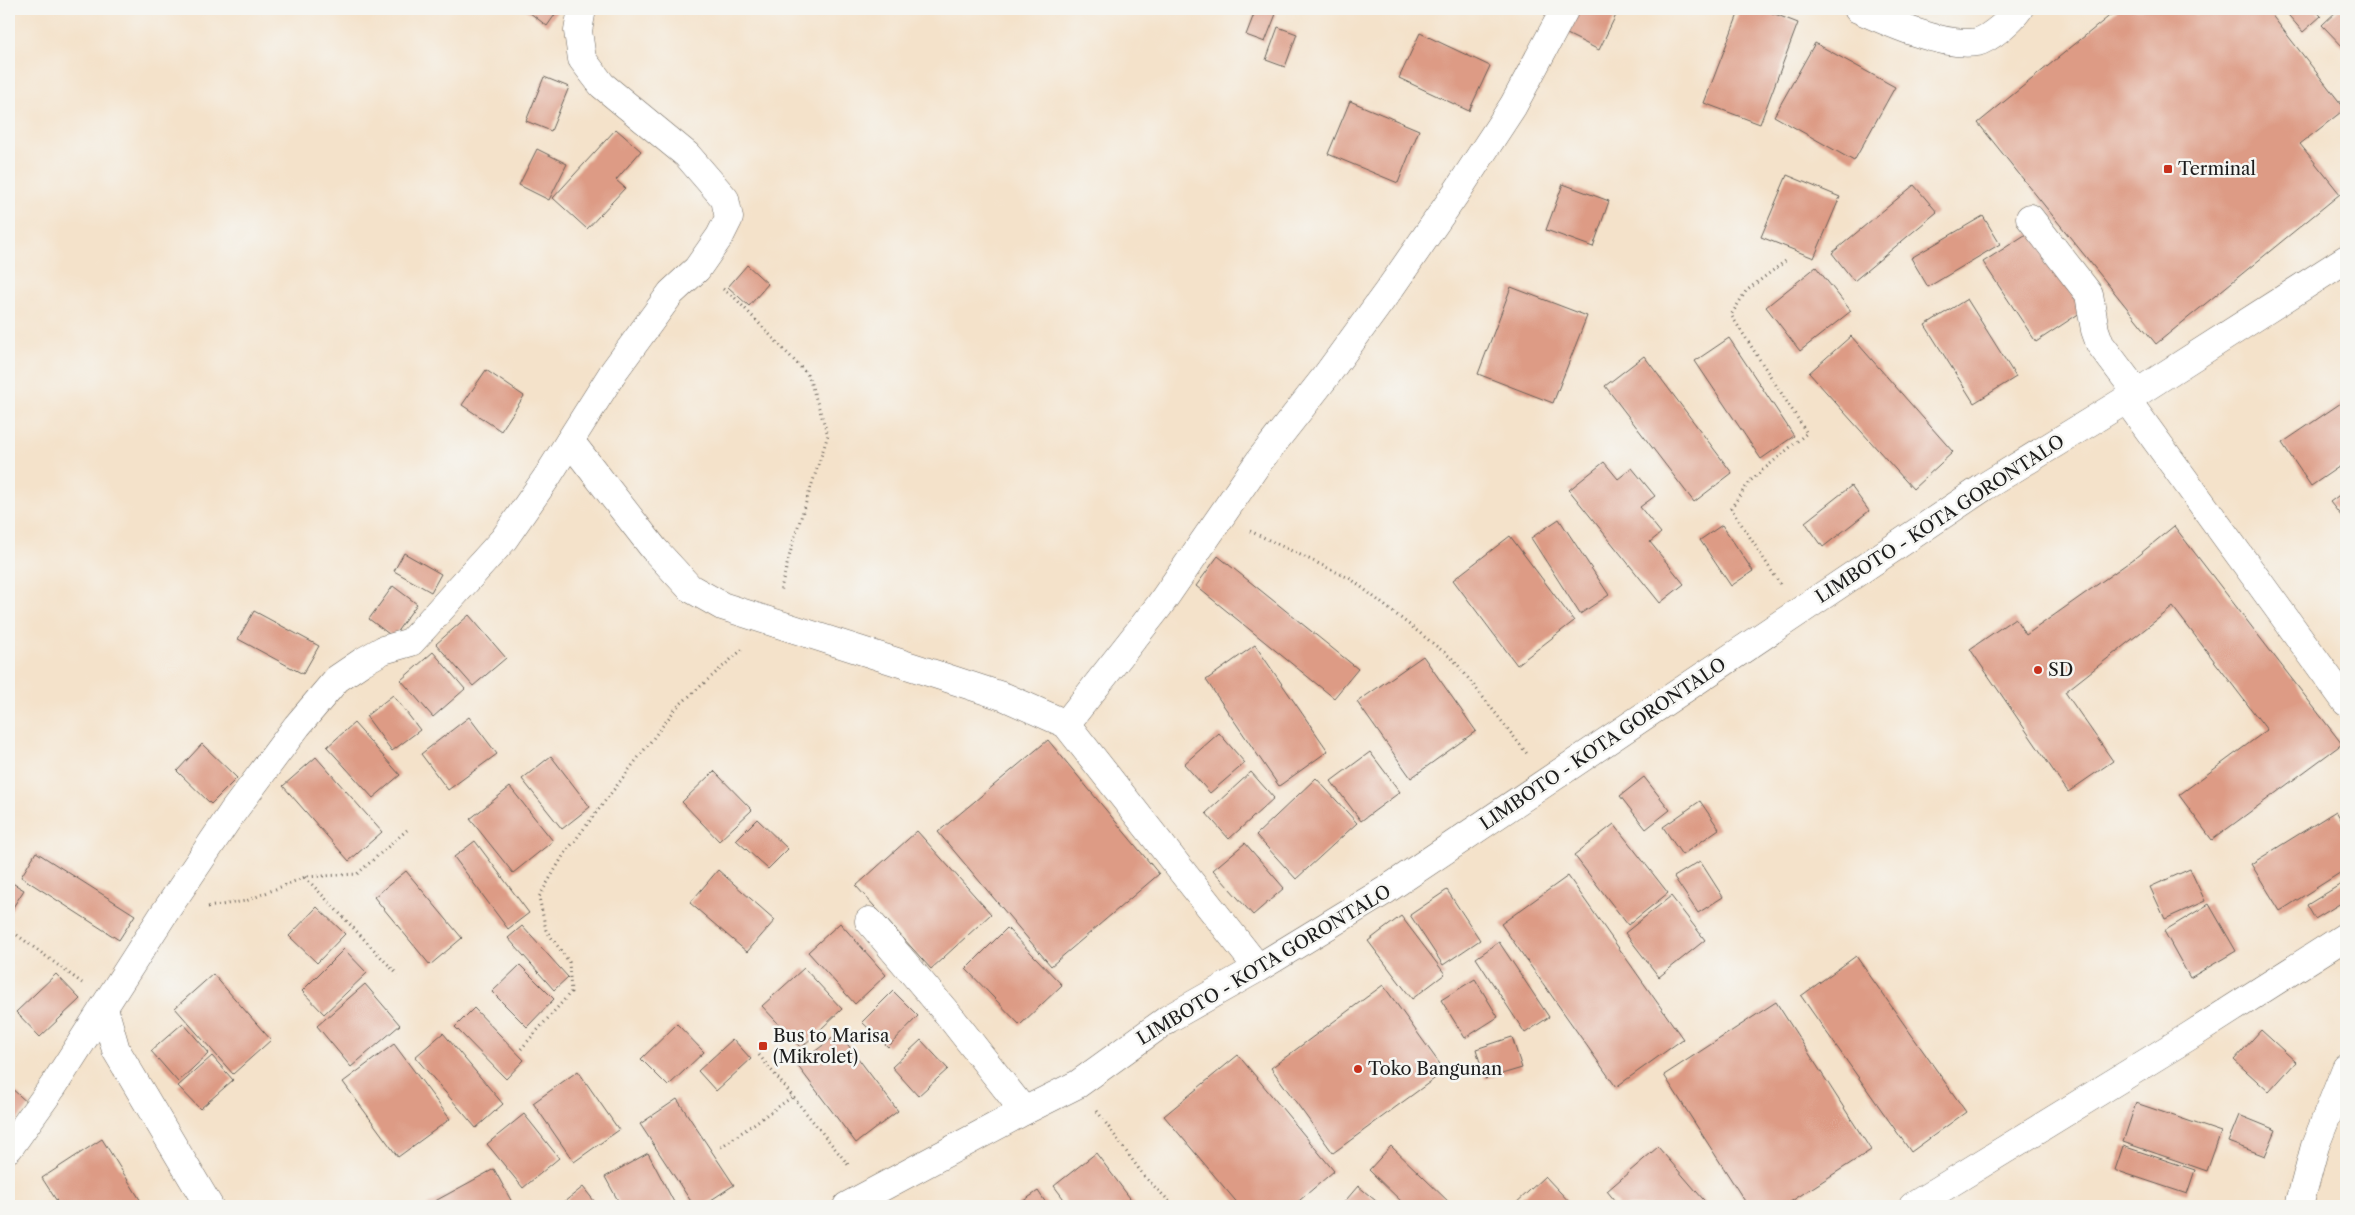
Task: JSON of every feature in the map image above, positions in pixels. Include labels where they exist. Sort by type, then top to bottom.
[{"type":"main road","points":[[9,1148],[54,1085],[163,915],[232,813],[297,726],[337,680],[383,650],[411,642],[504,539],[614,371],[671,293],[697,269],[720,236],[729,218],[725,199],[687,155],[602,85],[582,59],[578,31],[582,9]]},
{"type":"main road","points":[[1066,724],[1159,606],[1260,460],[1326,376],[1396,279],[1513,106],[1565,9]]},
{"type":"main road","points":[[1858,9],[1888,22],[1946,41],[1977,42],[1995,31],[2014,16],[2019,9]]},
{"type":"main road","points":[[2030,218],[2089,294],[2095,330],[2100,344],[2132,396],[2346,702]]},
{"type":"main road","name":"LIMBOTO - KOTA GORONTALO","points":[[847,1206],[1078,1084],[1168,1019],[1258,968],[1386,890],[1984,487],[2132,396],[2346,259]]},
{"type":"main road","points":[[570,440],[654,550],[690,588],[722,606],[996,695],[1066,724],[1258,968]]},
{"type":"main road","points":[[869,921],[952,1019],[1024,1111]]},
{"type":"main road","points":[[1913,1206],[2188,1037],[2346,936]]},
{"type":"main road","points":[[104,1008],[116,1050],[209,1206]]},
{"type":"main road","points":[[2299,1206],[2315,1146],[2346,1068]]},
{"type":"path","points":[[1788,258],[1746,291],[1731,315],[1807,433],[1750,481],[1730,508],[1798,612]]},
{"type":"path","points":[[522,1049],[571,992],[569,962],[546,930],[539,897],[563,856],[676,707],[773,623],[792,542],[828,435],[808,375],[736,298],[697,269]]},
{"type":"path","points":[[1247,529],[1351,580],[1454,660],[1548,781]]},
{"type":"path","points":[[163,915],[246,901],[305,877],[357,874],[407,830]]},
{"type":"path","points":[[305,877],[398,975]]},
{"type":"path","points":[[9,929],[90,990],[104,1008]]},
{"type":"path","points":[[759,1055],[871,1193]]},
{"type":"path","points":[[1078,1084],[1144,1176],[1174,1206]]},
{"type":"path","points":[[721,1147],[792,1097]]},
{"type":"building","points":[[525,9],[559,9],[547,26]]},
{"type":"building","points":[[1256,9],[1263,9],[1276,14],[1265,42],[1246,35]]},
{"type":"building","points":[[1574,9],[1619,9],[1599,50],[1563,32]]},
{"type":"building","points":[[1740,9],[1762,9],[1798,23],[1760,124],[1704,103]]},
{"type":"building","name":"Terminal","points":[[2118,9],[2190,9],[2196,15],[2204,9],[2267,9],[2345,109],[2300,144],[2340,194],[2156,344],[1978,123]]},
{"type":"building","points":[[2283,9],[2315,9],[2321,16],[2303,32]]},
{"type":"building","points":[[2339,9],[2346,9],[2346,50],[2322,25]]},
{"type":"building","points":[[1278,27],[1297,34],[1285,67],[1266,60]]},
{"type":"building","points":[[1420,33],[1490,66],[1469,111],[1399,78]]},
{"type":"building","points":[[1815,43],[1895,87],[1854,161],[1774,116]]},
{"type":"building","points":[[544,77],[569,87],[551,131],[526,121]]},
{"type":"building","points":[[1350,101],[1419,130],[1398,183],[1328,154]]},
{"type":"building","points":[[616,129],[641,151],[616,180],[625,188],[587,229],[553,198]]},
{"type":"building","points":[[537,149],[567,164],[549,200],[519,185]]},
{"type":"building","points":[[1787,175],[1840,197],[1814,258],[1761,237]]},
{"type":"building","points":[[1563,184],[1609,201],[1593,247],[1546,230]]},
{"type":"building","points":[[1914,185],[1937,212],[1854,281],[1832,253]]},
{"type":"building","points":[[1983,216],[2000,244],[1928,287],[1911,258]]},
{"type":"building","points":[[2031,231],[2083,311],[2036,342],[1983,262]]},
{"type":"building","points":[[747,265],[768,284],[749,306],[728,287]]},
{"type":"building","points":[[1816,267],[1851,311],[1800,351],[1766,307]]},
{"type":"building","points":[[1511,287],[1587,316],[1553,403],[1478,374]]},
{"type":"building","points":[[1967,299],[2016,377],[1974,403],[1925,325]]},
{"type":"building","points":[[1851,336],[1953,452],[1913,489],[1809,373]]},
{"type":"building","points":[[1729,338],[1794,436],[1761,459],[1695,361]]},
{"type":"building","points":[[1644,356],[1732,473],[1694,502],[1605,386]]},
{"type":"building","points":[[486,370],[524,396],[501,431],[462,405]]},
{"type":"building","points":[[2341,403],[2346,411],[2346,462],[2311,486],[2282,443]]},
{"type":"building","points":[[1604,462],[1618,479],[1632,468],[1655,496],[1640,507],[1661,533],[1650,542],[1684,584],[1660,603],[1569,490]]},
{"type":"building","points":[[1851,486],[1869,511],[1823,547],[1805,522]]},
{"type":"building","points":[[2346,490],[2346,522],[2330,502]]},
{"type":"building","points":[[1559,519],[1609,595],[1580,614],[1531,538]]},
{"type":"building","points":[[1722,525],[1753,571],[1731,586],[1700,540]]},
{"type":"building","name":"SD","points":[[2174,526],[2342,744],[2212,840],[2179,795],[2267,730],[2173,607],[2065,692],[2113,761],[2068,792],[1970,649],[2015,618],[2026,635],[2135,558]]},
{"type":"building","points":[[1510,536],[1574,621],[1517,665],[1453,580]]},
{"type":"building","points":[[404,553],[441,574],[431,592],[394,571]]},
{"type":"building","points":[[1218,556],[1358,669],[1334,698],[1196,586]]},
{"type":"building","points":[[393,586],[417,604],[393,637],[369,619]]},
{"type":"building","points":[[254,611],[319,646],[303,674],[238,639]]},
{"type":"building","points":[[469,615],[506,658],[473,686],[436,644]]},
{"type":"building","points":[[1255,645],[1328,751],[1279,786],[1206,680]]},
{"type":"building","points":[[433,652],[465,689],[433,717],[401,680]]},
{"type":"building","points":[[1423,656],[1476,731],[1411,778],[1357,702]]},
{"type":"building","points":[[393,695],[420,730],[392,751],[366,716]]},
{"type":"building","points":[[469,717],[497,754],[448,790],[421,754]]},
{"type":"building","points":[[354,723],[400,775],[373,798],[327,747]]},
{"type":"building","points":[[1219,733],[1245,763],[1210,793],[1184,764]]},
{"type":"building","points":[[1048,740],[1159,874],[1051,966],[938,832]]},
{"type":"building","points":[[202,744],[237,778],[211,804],[177,771]]},
{"type":"building","points":[[1370,752],[1400,792],[1361,821],[1331,781]]},
{"type":"building","points":[[551,756],[590,807],[562,829],[522,779]]},
{"type":"building","points":[[316,757],[382,832],[349,861],[283,786]]},
{"type":"building","points":[[714,771],[752,810],[719,841],[682,802]]},
{"type":"building","points":[[1251,772],[1274,798],[1229,839],[1206,813]]},
{"type":"building","points":[[1644,777],[1670,810],[1646,829],[1620,796]]},
{"type":"building","points":[[1316,778],[1357,823],[1296,879],[1256,835]]},
{"type":"building","points":[[510,787],[553,841],[513,873],[470,819]]},
{"type":"building","points":[[1700,801],[1719,829],[1682,855],[1663,827]]},
{"type":"building","points":[[2336,811],[2346,828],[2346,869],[2280,911],[2251,864]]},
{"type":"building","points":[[757,819],[788,849],[768,869],[736,840]]},
{"type":"building","points":[[1614,824],[1668,893],[1628,925],[1574,855]]},
{"type":"building","points":[[917,831],[991,914],[931,969],[856,886]]},
{"type":"building","points":[[475,841],[529,913],[508,929],[454,857]]},
{"type":"building","points":[[1245,843],[1284,888],[1253,915],[1213,870]]},
{"type":"building","points":[[36,852],[135,915],[119,940],[21,877]]},
{"type":"building","points":[[1700,861],[1723,897],[1698,913],[1674,877]]},
{"type":"building","points":[[2190,869],[2205,901],[2165,919],[2150,887]]},
{"type":"building","points":[[718,870],[775,920],[747,952],[690,903]]},
{"type":"building","points":[[406,871],[462,938],[430,965],[374,897]]},
{"type":"building","points":[[1568,876],[1683,1039],[1616,1087],[1501,924]]},
{"type":"building","points":[[9,881],[24,890],[10,912],[9,911]]},
{"type":"building","points":[[2346,881],[2346,900],[2315,919],[2307,905]]},
{"type":"building","points":[[1447,890],[1480,940],[1443,965],[1410,915]]},
{"type":"building","points":[[1671,896],[1705,940],[1659,977],[1625,933]]},
{"type":"building","points":[[2209,904],[2236,951],[2190,978],[2164,931]]},
{"type":"building","points":[[317,907],[345,934],[317,963],[289,936]]},
{"type":"building","points":[[1401,916],[1445,974],[1412,999],[1368,941]]},
{"type":"building","points":[[840,923],[886,975],[855,1004],[808,952]]},
{"type":"building","points":[[522,926],[568,977],[554,990],[508,938]]},
{"type":"building","points":[[1007,928],[1062,985],[1020,1025],[966,969]]},
{"type":"building","points":[[1499,942],[1549,1017],[1525,1033],[1476,958]]},
{"type":"building","points":[[344,949],[367,973],[324,1014],[302,991]]},
{"type":"building","points":[[1856,956],[1966,1112],[1911,1152],[1801,996]]},
{"type":"building","points":[[520,965],[554,999],[527,1027],[492,992]]},
{"type":"building","points":[[804,968],[842,1009],[801,1048],[762,1006]]},
{"type":"building","points":[[56,974],[80,999],[40,1037],[16,1012]]},
{"type":"building","points":[[213,974],[271,1040],[233,1074],[175,1008]]},
{"type":"building","points":[[1475,979],[1498,1017],[1465,1038],[1441,1000]]},
{"type":"building","points":[[365,984],[400,1025],[351,1067],[317,1026]]},
{"type":"building","name":"Toko Bangunan","points":[[1383,985],[1445,1071],[1333,1153],[1271,1068]]},
{"type":"building","points":[[893,991],[918,1016],[888,1047],[862,1022]]},
{"type":"building","points":[[1776,1002],[1871,1150],[1784,1206],[1748,1206],[1664,1075]]},
{"type":"building","points":[[474,1008],[524,1060],[506,1079],[455,1027]]},
{"type":"building","points":[[183,1023],[209,1053],[178,1082],[151,1051]]},
{"type":"building","points":[[677,1024],[704,1052],[668,1086],[641,1059]]},
{"type":"building","points":[[2261,1030],[2296,1062],[2269,1092],[2234,1060]]},
{"type":"building","points":[[443,1033],[503,1104],[476,1128],[415,1057]]},
{"type":"building","points":[[839,1033],[898,1111],[856,1143],[797,1065]]},
{"type":"building","points":[[1512,1037],[1522,1068],[1485,1079],[1476,1049]]},
{"type":"building","points":[[733,1039],[751,1059],[716,1091],[698,1071]]},
{"type":"building","points":[[921,1040],[948,1069],[918,1096],[892,1067]]},
{"type":"building","points":[[394,1044],[450,1119],[398,1157],[343,1082]]},
{"type":"building","points":[[1238,1055],[1334,1171],[1293,1206],[1240,1206],[1164,1116]]},
{"type":"building","points":[[212,1056],[233,1080],[200,1109],[178,1086]]},
{"type":"building","points":[[578,1071],[619,1130],[574,1162],[533,1103]]},
{"type":"building","points":[[9,1086],[30,1105],[9,1130]]},
{"type":"building","points":[[677,1099],[734,1185],[702,1206],[694,1206],[640,1124]]},
{"type":"building","points":[[2136,1103],[2221,1132],[2207,1171],[2123,1142]]},
{"type":"building","points":[[524,1114],[559,1158],[523,1188],[487,1144]]},
{"type":"building","points":[[2239,1115],[2276,1130],[2265,1156],[2228,1142]]},
{"type":"building","points":[[102,1139],[144,1206],[60,1206],[42,1178]]},
{"type":"building","points":[[1391,1146],[1453,1206],[1406,1206],[1369,1170]]},
{"type":"building","points":[[2123,1146],[2195,1170],[2187,1194],[2115,1170]]},
{"type":"building","points":[[1658,1147],[1709,1206],[1619,1206],[1607,1191]]},
{"type":"building","points":[[648,1153],[676,1206],[621,1206],[605,1177]]},
{"type":"building","points":[[1096,1153],[1136,1206],[1069,1206],[1054,1186]]},
{"type":"building","points":[[494,1169],[514,1206],[426,1206]]},
{"type":"building","points":[[1545,1176],[1573,1206],[1513,1206]]},
{"type":"building","points":[[1358,1186],[1382,1206],[1341,1206]]},
{"type":"building","points":[[583,1187],[598,1206],[559,1206]]},
{"type":"building","points":[[1038,1191],[1048,1206],[1016,1206]]},
{"type":"place","name":"Terminal","points":[[2168,169]]},
{"type":"place","name":"SD","points":[[2038,670]]},
{"type":"place","name":"Bus to Marisa (Mikrolet)","points":[[763,1046]]},
{"type":"place","name":"Toko Bangunan","points":[[1358,1069]]}]
